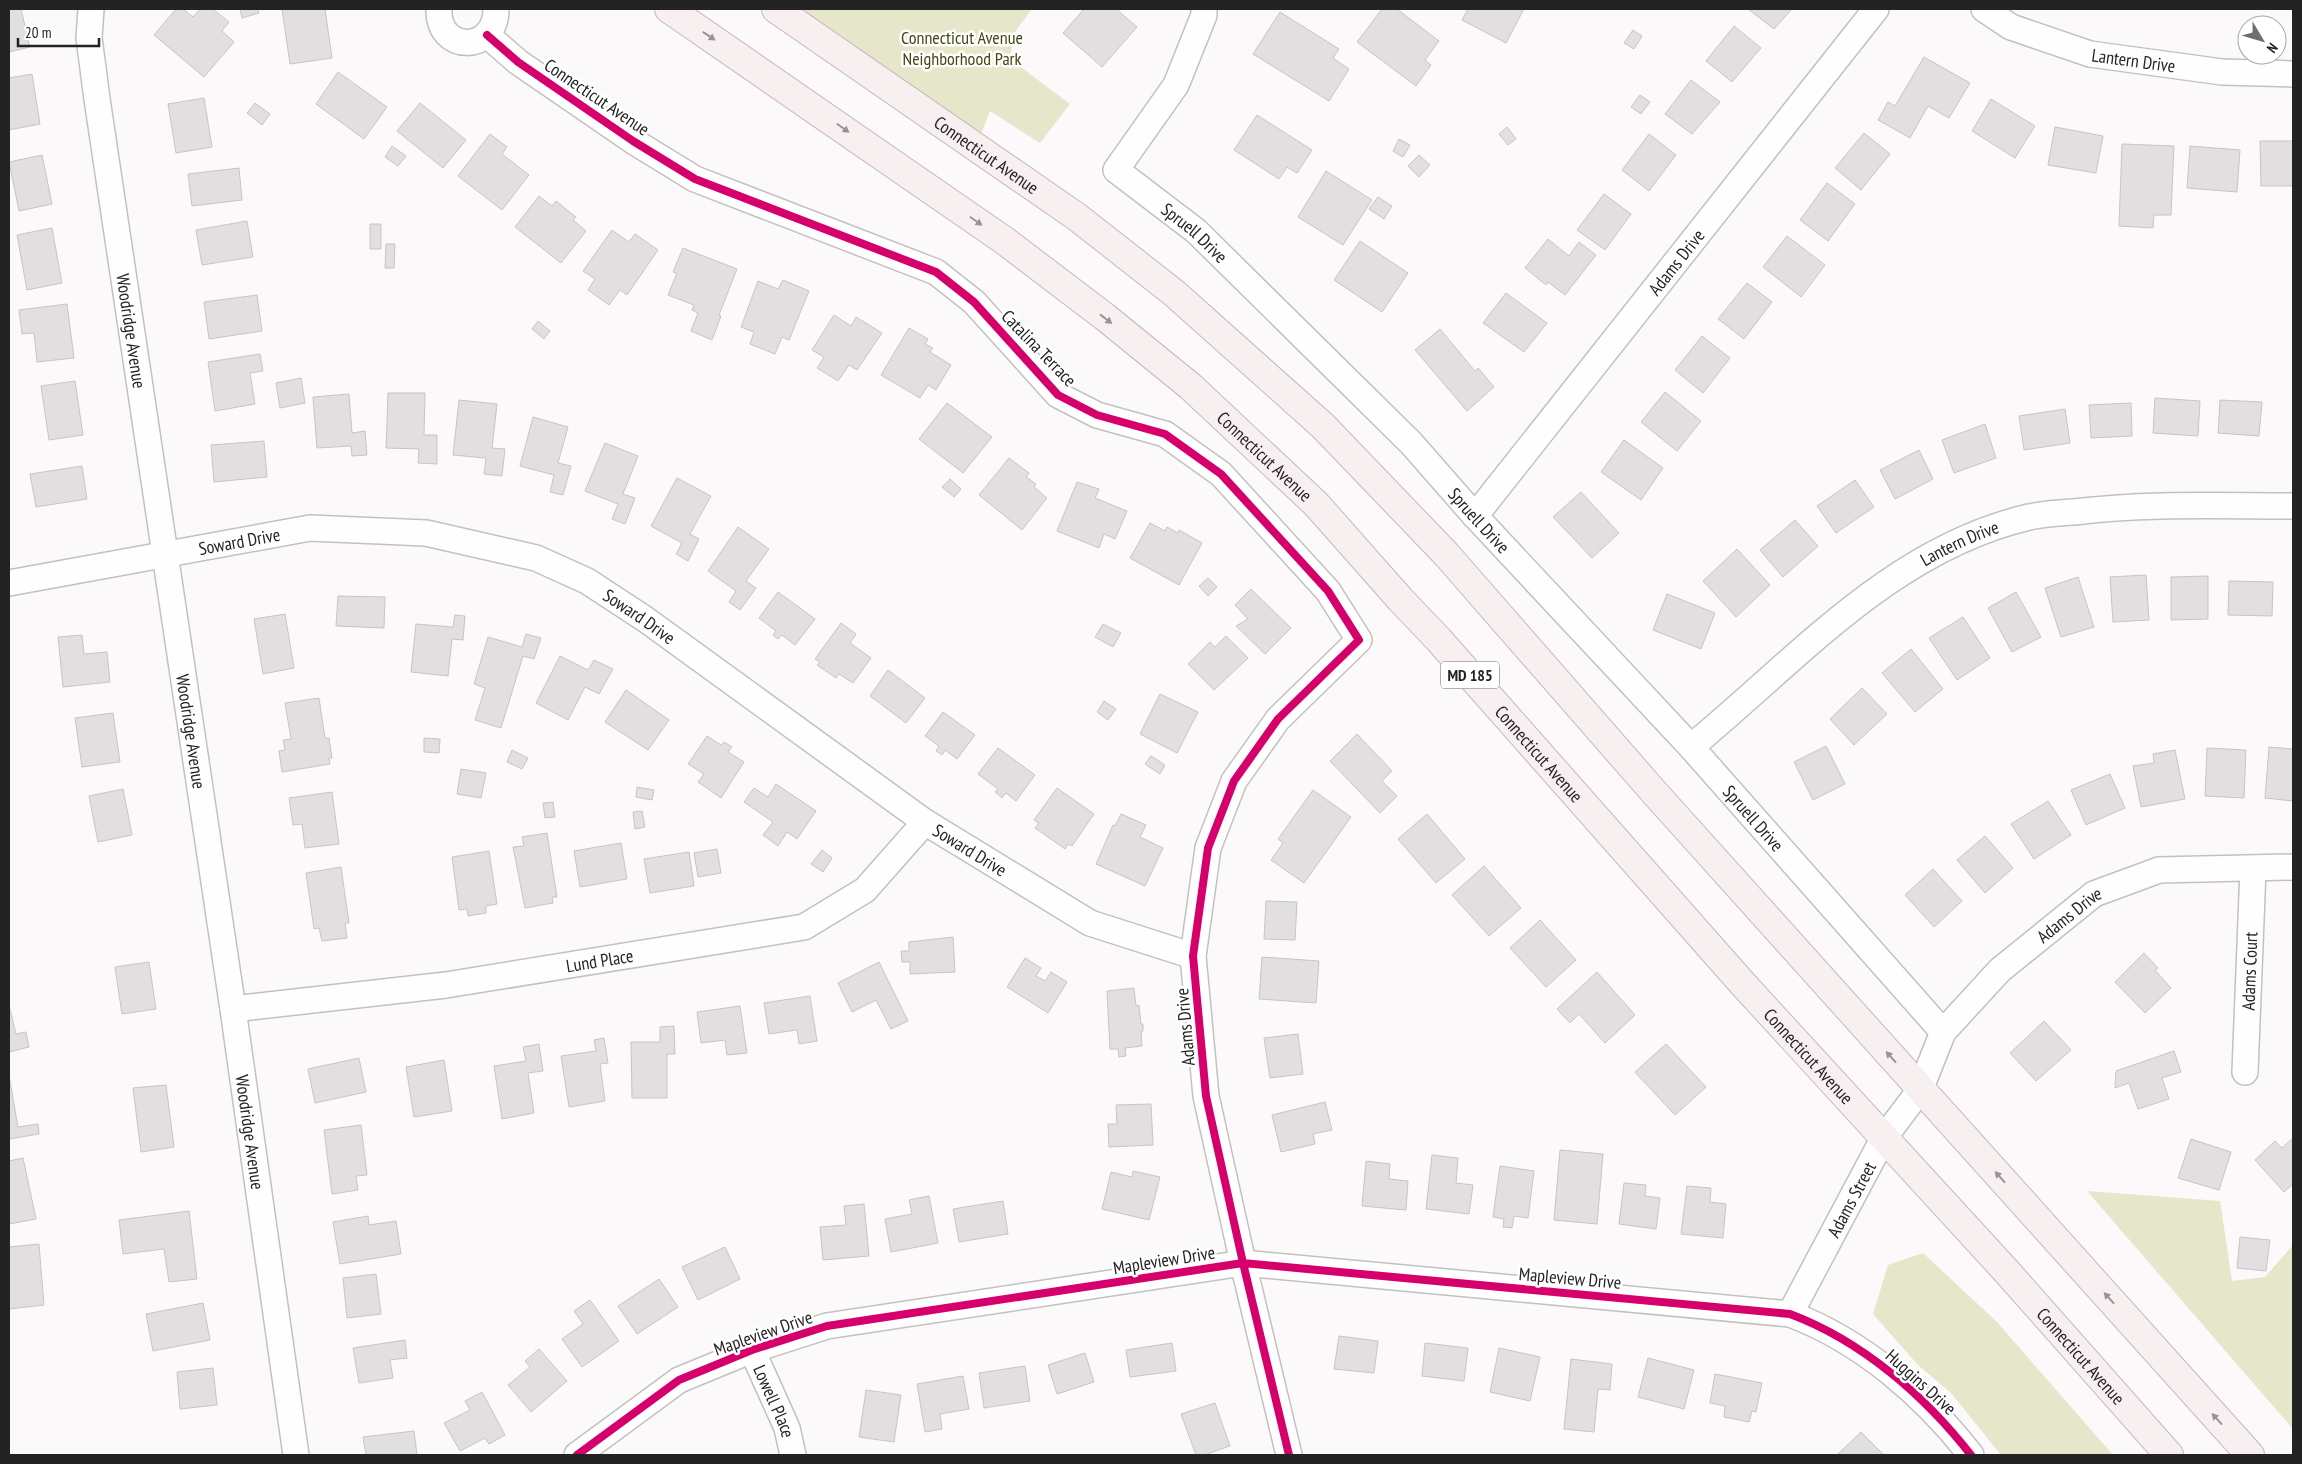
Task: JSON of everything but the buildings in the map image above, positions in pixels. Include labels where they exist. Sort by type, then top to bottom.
[{"type":"main road","name":"Connecticut Avenue","points":[[669,9],[1005,242],[1105,318],[1197,393],[1316,504],[1400,600],[1439,640],[1743,984],[2008,1273],[2169,1455]]},
{"type":"main road","name":"Connecticut Avenue","points":[[776,9],[1077,217],[1174,293],[1323,426],[1446,554],[1653,791],[2250,1455]]},
{"type":"street","name":"Woodridge Avenue","points":[[90,9],[89,38],[97,99],[234,1009],[296,1455]]},
{"type":"street","points":[[439,9],[440,23],[448,36],[455,40],[471,42],[487,35],[493,27],[496,9]]},
{"type":"street","name":"Spruell Drive","points":[[1204,9],[1204,15],[1176,85],[1116,170],[1196,231],[1411,443],[1475,516],[1691,747],[1943,1032]]},
{"type":"street","name":"Adams Drive","points":[[1475,516],[1876,9]]},
{"type":"street","name":"Lantern Drive","points":[[1984,9],[2011,26],[2090,54],[2222,72],[2293,74]]},
{"type":"street","name":"Connecticut Avenue","points":[[487,35],[518,62],[633,140],[695,178]]},
{"type":"street","name":"Catalina Terrace","points":[[695,178],[936,272],[974,302],[1058,395],[1097,415],[1165,434],[1221,474],[1328,591],[1359,640]]},
{"type":"street","name":"Lantern Drive","points":[[1691,747],[1863,598],[1919,560],[1968,537],[2029,517],[2120,506],[2293,506]]},
{"type":"street","name":"Soward Drive","points":[[9,583],[310,528],[426,534],[536,558],[587,581],[645,619],[925,822],[1090,923],[1193,956]]},
{"type":"street","name":"Adams Drive","points":[[1289,1455],[1243,1263],[1206,1096],[1193,956],[1208,848],[1234,780],[1278,719],[1359,640]]},
{"type":"street","name":"Lund Place","points":[[234,1009],[446,984],[804,927],[865,890],[925,822]]},
{"type":"street","name":"Adams Drive","points":[[1920,1090],[1943,1032],[2000,970],[2094,894],[2159,870],[2293,868]]},
{"type":"street","name":"Adams Court","points":[[2245,1072],[2253,869]]},
{"type":"street","name":"Adams Street","points":[[1790,1314],[1883,1138],[1920,1090]]},
{"type":"street","name":"Mapleview Drive","points":[[577,1455],[678,1380],[752,1350],[827,1326],[1243,1263],[1790,1314]]},
{"type":"street","name":"Huggins Drive","points":[[1790,1314],[1816,1323],[1882,1364],[1950,1428],[1971,1455]]},
{"type":"street","name":"Lowell Place","points":[[752,1350],[787,1428],[793,1455]]},
{"type":"green space","name":"Connecticut Avenue Neighborhood Park","points":[[776,9],[1032,9],[1014,33],[1010,59],[1070,104],[1040,143],[990,111],[976,147]]},
{"type":"green space","points":[[2087,1191],[2220,1201],[2232,1281],[2265,1277],[2293,1245],[2293,1429]]},
{"type":"green space","points":[[1923,1253],[1997,1322],[2113,1455],[2001,1455],[1951,1393],[1918,1365],[1873,1314],[1888,1265]]},
{"type":"cycle path","points":[[487,35],[518,62],[633,141],[695,179],[936,272],[974,302],[1058,395],[1097,415],[1165,434],[1221,474],[1328,591],[1359,640],[1278,719],[1234,781],[1208,848],[1193,956],[1206,1096],[1243,1263],[1289,1455]]},
{"type":"cycle path","points":[[577,1455],[679,1380],[752,1350],[827,1326],[1243,1263],[1790,1314],[1817,1325],[1842,1339],[1890,1372],[1933,1411],[1971,1455]]}]
